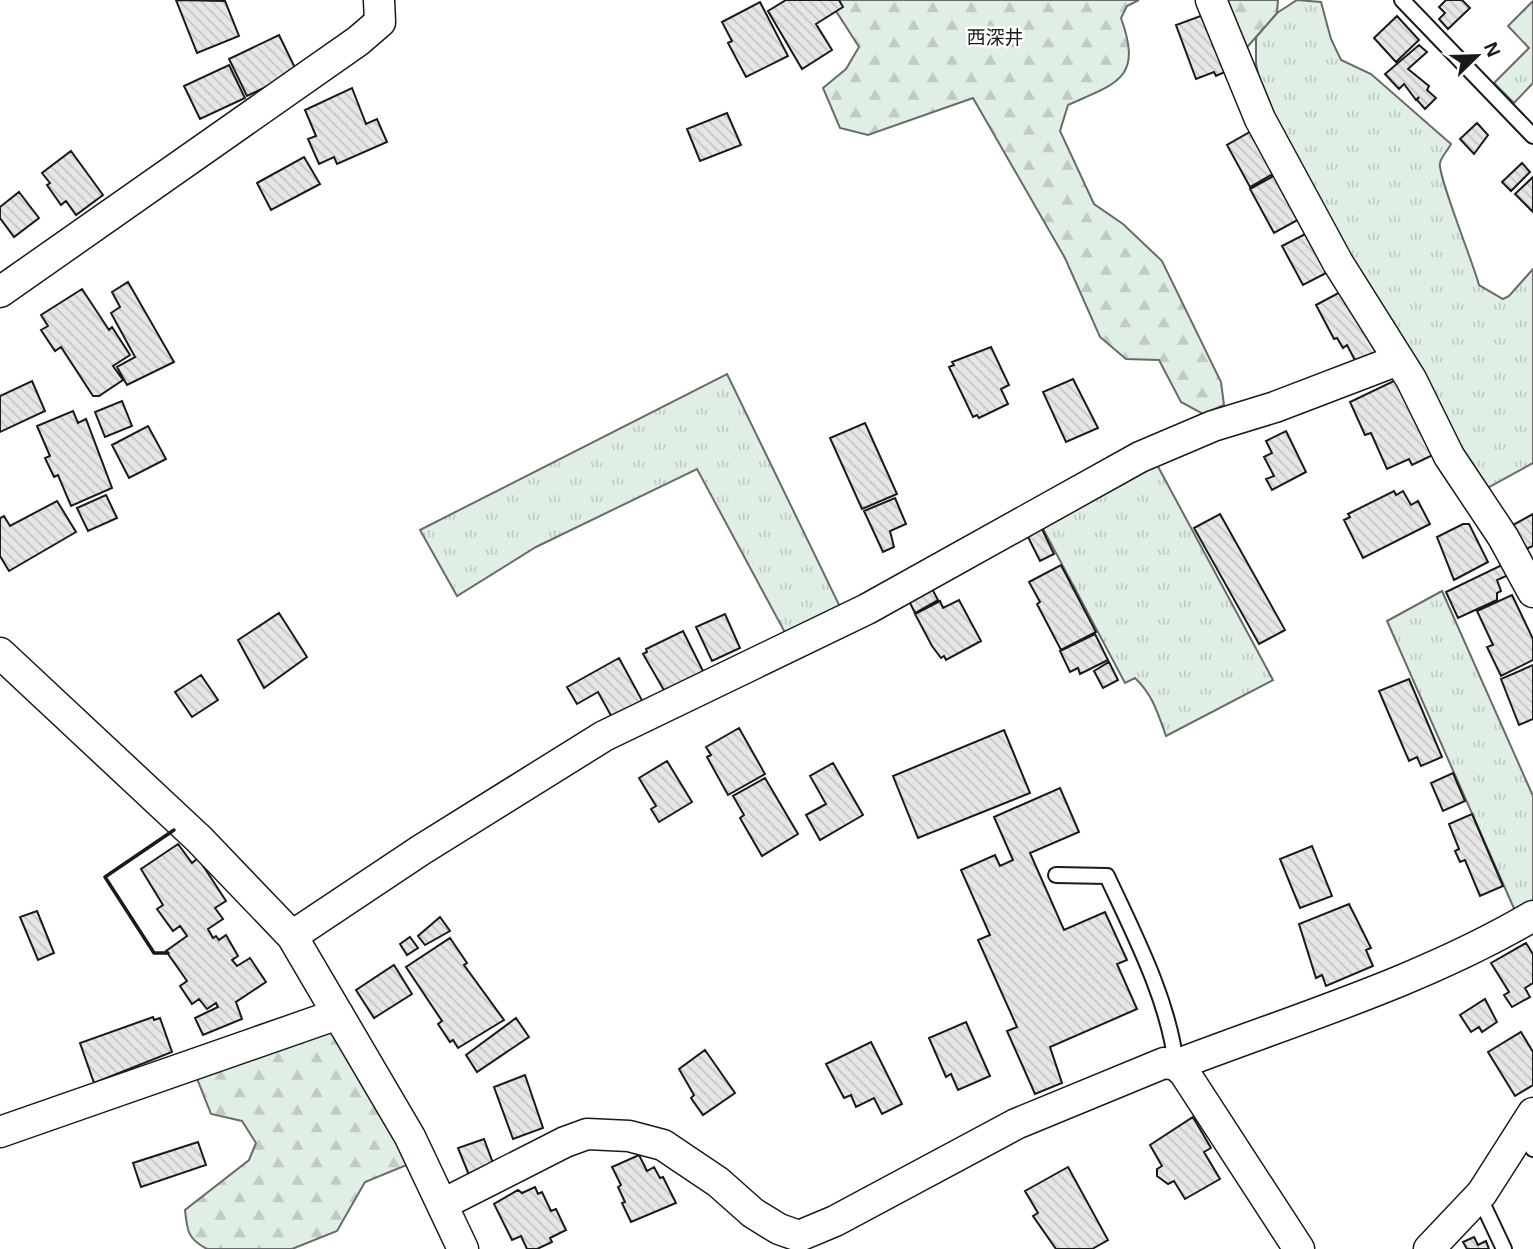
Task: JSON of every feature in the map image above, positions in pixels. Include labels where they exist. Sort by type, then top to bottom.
[{"type":"street","points":[[0,292],[358,41],[380,22],[379,0]]},
{"type":"street","points":[[1210,0],[1260,119],[1338,263],[1398,360],[1449,456],[1503,537],[1533,592]]},
{"type":"street","points":[[292,936],[421,850],[604,737],[867,609],[1140,457],[1213,426],[1275,407],[1398,360]]},
{"type":"street","points":[[0,653],[199,839],[292,936],[410,1137],[463,1249]]},
{"type":"street","points":[[443,1204],[565,1142],[587,1134],[629,1136],[663,1145],[718,1182],[753,1213],[779,1229],[799,1236],[835,1221],[1016,1124],[1164,1063],[1176,1065],[1421,972],[1488,942],[1533,916]]},
{"type":"street","points":[[0,1132],[338,1014]]},
{"type":"street","points":[[1176,1065],[1299,1249]]},
{"type":"street","points":[[1429,1249],[1479,1196],[1530,1130]]},
{"type":"lane","points":[[1402,0],[1533,136]]},
{"type":"lane","points":[[1056,876],[1107,876],[1147,962],[1172,1033],[1176,1065]]},
{"type":"lane","points":[[1479,1196],[1504,1249]]},
{"type":"green space","points":[[829,0],[1139,0],[1127,6],[1121,18],[1129,54],[1127,67],[1112,84],[1068,105],[1060,131],[1094,204],[1123,224],[1162,261],[1221,382],[1224,405],[1203,414],[1181,402],[1159,360],[1126,359],[1100,337],[1065,258],[973,98],[868,135],[840,128],[823,88],[846,69],[859,47]]},
{"type":"green space","points":[[1221,0],[1278,0],[1277,13],[1242,53]]},
{"type":"green space","points":[[1297,0],[1321,2],[1331,39],[1341,60],[1371,74],[1451,144],[1440,163],[1441,171],[1479,285],[1503,299],[1509,296],[1533,269],[1533,463],[1484,490],[1265,108],[1256,64],[1256,37],[1277,13]]},
{"type":"green space","points":[[1533,1],[1533,83],[1514,103],[1494,83],[1529,48],[1508,26]]},
{"type":"green space","points":[[727,374],[843,613],[789,640],[697,469],[536,547],[457,596],[420,530]]},
{"type":"green space","points":[[1155,461],[1273,680],[1166,736],[1154,705],[1141,684],[1135,678],[1125,683],[1040,523]]},
{"type":"green space","points":[[1442,591],[1533,796],[1533,904],[1516,913],[1387,621]]},
{"type":"green space","points":[[331,1029],[414,1162],[365,1182],[337,1231],[292,1249],[207,1249],[190,1234],[185,1210],[249,1160],[256,1143],[242,1121],[211,1114],[196,1076]]},
{"type":"building","points":[[176,0],[225,1],[239,36],[197,53]]},
{"type":"building","points":[[786,0],[839,0],[843,7],[816,24],[832,50],[802,69],[768,11]]},
{"type":"building","points":[[1446,0],[1462,0],[1470,8],[1448,29],[1439,19],[1445,13],[1439,7]]},
{"type":"building","points":[[760,2],[788,56],[746,77],[728,43],[732,41],[722,22]]},
{"type":"building","points":[[1206,14],[1225,72],[1216,76],[1214,72],[1196,79],[1176,25]]},
{"type":"building","points":[[1397,16],[1419,40],[1396,62],[1374,38]]},
{"type":"building","points":[[279,35],[297,72],[247,96],[229,59]]},
{"type":"building","points":[[1419,45],[1427,52],[1408,69],[1429,86],[1427,90],[1436,98],[1425,109],[1417,100],[1419,97],[1416,100],[1404,84],[1399,89],[1385,74]]},
{"type":"building","points":[[229,65],[245,98],[200,119],[184,86]]},
{"type":"building","points":[[352,88],[366,124],[377,119],[387,142],[337,164],[334,157],[319,164],[308,139],[316,136],[305,110]]},
{"type":"building","points":[[727,113],[741,145],[700,161],[687,129]]},
{"type":"building","points":[[1477,123],[1488,135],[1474,154],[1460,139]]},
{"type":"building","points":[[1255,129],[1278,171],[1250,187],[1227,145]]},
{"type":"building","points":[[71,151],[103,195],[76,215],[66,201],[61,205],[42,173]]},
{"type":"building","points":[[304,157],[320,184],[271,210],[257,183]]},
{"type":"building","points":[[1522,163],[1530,172],[1511,191],[1502,182]]},
{"type":"building","points":[[1279,173],[1303,217],[1274,233],[1250,189]]},
{"type":"building","points":[[1533,177],[1533,212],[1515,194]]},
{"type":"building","points":[[19,192],[39,218],[14,237],[0,218],[0,207]]},
{"type":"building","points":[[1311,231],[1332,270],[1303,285],[1282,246]]},
{"type":"building","points":[[128,282],[174,362],[127,385],[117,367],[135,357],[111,313],[120,307],[112,292]]},
{"type":"building","points":[[82,289],[109,330],[112,327],[130,355],[113,366],[123,380],[99,396],[93,396],[61,347],[55,351],[41,330],[48,326],[41,315]]},
{"type":"building","points":[[1344,290],[1379,354],[1358,366],[1347,345],[1343,348],[1337,338],[1334,339],[1316,305]]},
{"type":"building","points":[[991,347],[1009,385],[1001,389],[1008,404],[979,418],[977,415],[973,417],[949,367],[954,365],[952,362]]},
{"type":"building","points":[[1400,378],[1435,454],[1412,465],[1409,459],[1387,469],[1371,433],[1365,435],[1350,402]]},
{"type":"building","points":[[1073,379],[1098,428],[1066,442],[1043,392]]},
{"type":"building","points":[[32,381],[45,411],[0,432],[0,396]]},
{"type":"building","points":[[122,401],[132,426],[105,437],[95,412]]},
{"type":"building","points":[[73,411],[78,423],[86,419],[112,488],[71,506],[58,475],[54,477],[45,458],[50,456],[37,426]]},
{"type":"building","points":[[865,423],[897,494],[862,509],[830,438]]},
{"type":"building","points":[[148,426],[166,459],[129,478],[112,445]]},
{"type":"building","points":[[1286,431],[1306,472],[1272,490],[1266,479],[1274,476],[1264,457],[1272,453],[1266,441]]},
{"type":"building","points":[[1394,491],[1396,495],[1403,491],[1411,505],[1418,501],[1430,524],[1363,558],[1344,520],[1350,517],[1348,514]]},
{"type":"building","points":[[106,495],[117,518],[88,531],[77,508]]},
{"type":"building","points":[[895,498],[906,524],[890,531],[894,547],[883,552],[864,511]]},
{"type":"building","points":[[57,501],[76,532],[9,571],[0,556],[0,518],[4,516],[10,526]]},
{"type":"building","points":[[1220,514],[1285,630],[1259,644],[1194,528]]},
{"type":"building","points":[[1533,514],[1533,546],[1526,549],[1513,525]]},
{"type":"building","points":[[1463,524],[1469,524],[1488,562],[1454,580],[1437,537]]},
{"type":"building","points":[[1041,527],[1054,554],[1040,561],[1027,535]]},
{"type":"building","points":[[1508,562],[1513,573],[1497,580],[1501,591],[1497,593],[1497,600],[1458,618],[1446,592]]},
{"type":"building","points":[[1061,565],[1096,632],[1061,650],[1037,604],[1040,602],[1029,582]]},
{"type":"building","points":[[930,585],[938,600],[915,613],[907,597]]},
{"type":"building","points":[[1512,595],[1533,639],[1533,660],[1501,676],[1487,647],[1493,645],[1477,611]]},
{"type":"building","points":[[959,600],[981,641],[946,660],[944,656],[941,658],[932,646],[915,614],[940,601],[943,608]]},
{"type":"building","points":[[279,613],[307,657],[264,688],[238,640]]},
{"type":"building","points":[[725,614],[740,648],[712,661],[696,627]]},
{"type":"building","points":[[683,631],[704,673],[665,692],[643,654],[647,652],[646,649]]},
{"type":"building","points":[[1095,634],[1108,660],[1080,674],[1078,668],[1070,672],[1060,651]]},
{"type":"building","points":[[619,658],[644,704],[614,721],[598,692],[577,704],[567,687]]},
{"type":"building","points":[[1109,662],[1118,680],[1103,688],[1094,671]]},
{"type":"building","points":[[1533,665],[1533,719],[1519,725],[1501,679]]},
{"type":"building","points":[[201,675],[218,700],[192,717],[175,692]]},
{"type":"building","points":[[1409,679],[1442,757],[1421,766],[1417,757],[1409,761],[1379,691]]},
{"type":"building","points":[[739,728],[765,774],[728,795],[707,757],[711,755],[706,747]]},
{"type":"building","points":[[1004,730],[1030,793],[918,838],[893,776]]},
{"type":"building","points":[[667,761],[692,802],[659,822],[651,809],[656,806],[639,778]]},
{"type":"building","points":[[833,763],[863,815],[820,840],[806,815],[826,804],[810,776]]},
{"type":"building","points":[[1453,773],[1465,801],[1443,811],[1431,783]]},
{"type":"building","points":[[765,778],[798,834],[762,856],[740,818],[744,815],[733,796]]},
{"type":"building","points":[[1060,788],[1079,832],[1030,853],[1064,930],[1105,912],[1127,960],[1117,964],[1137,1009],[1050,1047],[1062,1083],[1035,1094],[1007,1031],[1017,1027],[978,940],[990,935],[961,870],[995,855],[1000,866],[1013,860],[994,817]]},
{"type":"building","points":[[1472,814],[1503,886],[1480,896],[1465,860],[1460,862],[1455,851],[1459,849],[1449,824]]},
{"type":"building","points":[[178,844],[192,863],[198,858],[226,901],[215,908],[223,919],[208,929],[213,938],[216,936],[219,940],[226,935],[238,956],[232,960],[237,966],[250,958],[266,982],[236,1002],[242,1019],[203,1035],[195,1018],[218,1007],[216,1003],[207,1009],[199,999],[192,1004],[180,986],[187,981],[166,951],[187,936],[180,926],[173,931],[157,909],[163,905],[141,869]]},
{"type":"building","points":[[1312,846],[1332,896],[1300,908],[1280,859]]},
{"type":"building","points":[[1349,904],[1371,948],[1366,950],[1373,966],[1326,986],[1322,975],[1316,978],[1299,924]]},
{"type":"building","points":[[37,911],[54,953],[38,960],[20,917]]},
{"type":"building","points":[[440,917],[450,931],[425,945],[418,936]]},
{"type":"building","points":[[410,937],[418,948],[407,955],[400,944]]},
{"type":"building","points":[[450,938],[467,963],[464,965],[504,1020],[458,1048],[453,1040],[450,1042],[438,1024],[442,1021],[406,967]]},
{"type":"building","points":[[1526,943],[1533,954],[1533,983],[1525,988],[1530,997],[1512,1007],[1504,995],[1509,992],[1491,963]]},
{"type":"building","points":[[394,965],[412,994],[374,1018],[356,990]]},
{"type":"building","points":[[1485,999],[1497,1022],[1482,1032],[1479,1027],[1471,1032],[1460,1015]]},
{"type":"building","points":[[153,1017],[154,1020],[160,1018],[172,1052],[94,1083],[80,1043]]},
{"type":"building","points":[[516,1018],[529,1037],[477,1072],[466,1055]]},
{"type":"building","points":[[966,1022],[990,1076],[958,1090],[951,1074],[946,1077],[929,1038]]},
{"type":"building","points":[[1521,1032],[1533,1052],[1533,1085],[1515,1096],[1488,1052]]},
{"type":"building","points":[[871,1042],[902,1104],[882,1114],[874,1098],[856,1107],[851,1095],[844,1098],[826,1064]]},
{"type":"building","points":[[705,1050],[735,1093],[703,1115],[691,1098],[694,1095],[679,1069]]},
{"type":"building","points":[[525,1075],[543,1128],[513,1139],[494,1087]]},
{"type":"building","points":[[1193,1117],[1211,1148],[1204,1152],[1220,1179],[1185,1199],[1174,1181],[1168,1184],[1157,1176],[1157,1169],[1162,1166],[1150,1145]]},
{"type":"building","points":[[484,1139],[494,1166],[469,1175],[458,1148]]},
{"type":"building","points":[[198,1142],[206,1165],[141,1187],[133,1163]]},
{"type":"building","points":[[639,1155],[647,1171],[654,1167],[660,1178],[663,1177],[676,1203],[631,1222],[622,1203],[625,1202],[618,1187],[621,1185],[612,1167]]},
{"type":"building","points":[[1068,1167],[1108,1240],[1092,1249],[1056,1249],[1033,1216],[1038,1213],[1025,1191]]},
{"type":"building","points":[[535,1187],[538,1194],[542,1192],[551,1211],[556,1209],[566,1230],[550,1238],[552,1242],[537,1249],[527,1249],[521,1236],[512,1240],[494,1204],[518,1190],[522,1193]]},
{"type":"building","points":[[1474,1237],[1478,1245],[1486,1241],[1489,1249],[1467,1249],[1463,1242]]},
{"type":"wall","points":[[168,953],[154,953],[105,877],[174,830]]},
{"type":"district","name":"西深井","points":[[995,37]]}]
